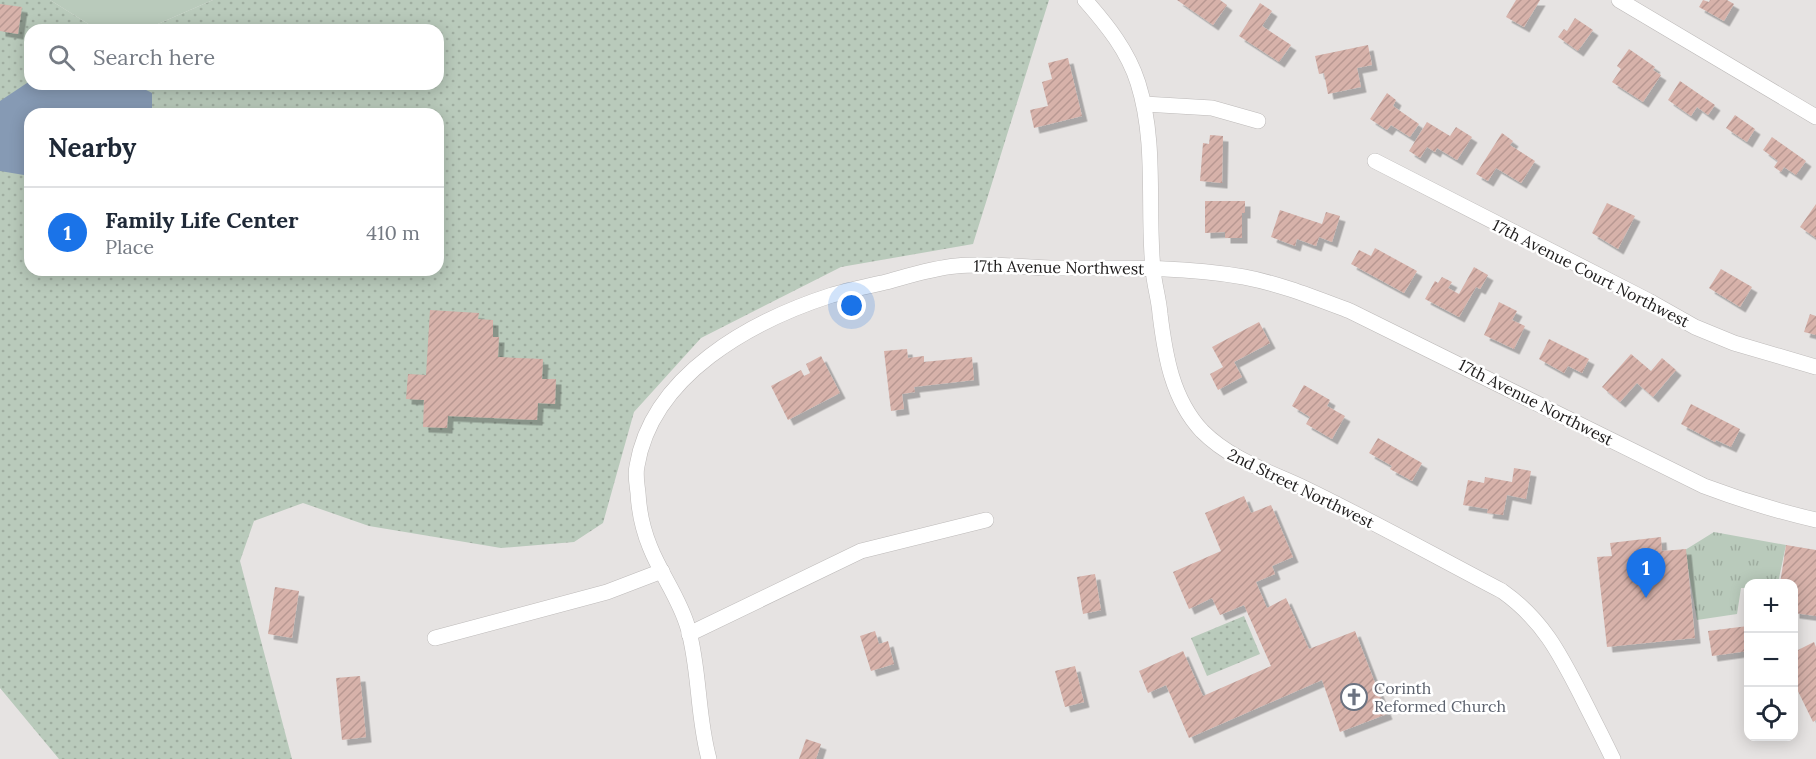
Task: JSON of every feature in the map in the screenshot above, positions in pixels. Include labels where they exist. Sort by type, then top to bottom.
[{"type":"street","name":"2nd Street Northwest","points":[[1084,0],[1102,19],[1123,50],[1136,79],[1144,105],[1151,179],[1153,269],[1164,346],[1170,372],[1183,405],[1200,429],[1237,459],[1300,487],[1492,585],[1515,600],[1544,629],[1557,649],[1612,759]]},
{"type":"street","points":[[1619,0],[1816,117]]},
{"type":"street","points":[[1144,105],[1212,108],[1258,121]]},
{"type":"street","name":"17th Avenue Court Northwest","points":[[1375,160],[1695,327],[1734,343],[1816,367]]},
{"type":"street","name":"17th Avenue Northwest","points":[[709,759],[699,708],[689,634],[679,603],[662,571],[642,523],[636,469],[644,436],[673,389],[692,369],[730,343],[777,317],[834,294],[953,266],[996,264],[1041,268],[1207,272],[1245,278],[1299,291],[1340,307],[1474,370],[1704,486],[1777,511],[1816,520]]},
{"type":"street","points":[[689,634],[861,551],[986,519]]},
{"type":"street","points":[[435,638],[607,592],[662,571]]},
{"type":"green space","points":[[0,0],[50,0],[88,24],[24,24],[24,90],[444,90],[444,24],[158,24],[213,0],[1049,0],[973,244],[841,267],[701,338],[634,412],[603,523],[574,542],[501,548],[369,526],[303,503],[254,521],[240,561],[292,759],[59,759],[0,688]]},
{"type":"green space","points":[[50,0],[213,0],[158,24],[88,24]]},
{"type":"green space","points":[[1714,532],[1786,545],[1779,579],[1744,579],[1737,614],[1697,620],[1685,550]]},
{"type":"green space","points":[[1244,616],[1260,654],[1207,676],[1191,638]]},
{"type":"water","points":[[24,85],[24,90],[145,90],[152,93],[152,108],[24,108],[24,175],[0,171],[0,101]]},
{"type":"building","points":[[1177,0],[1220,0],[1227,5],[1213,25]]},
{"type":"building","points":[[1516,0],[1540,0],[1524,27],[1506,17]]},
{"type":"building","points":[[1703,0],[1709,2],[1710,0],[1727,0],[1734,4],[1724,21],[1699,7]]},
{"type":"building","points":[[1260,3],[1272,11],[1262,26],[1291,45],[1279,62],[1239,36]]},
{"type":"building","points":[[0,4],[22,7],[18,34],[0,31]]},
{"type":"building","points":[[1575,18],[1593,30],[1578,51],[1558,37],[1564,29],[1567,31]]},
{"type":"building","points":[[1368,45],[1372,65],[1357,68],[1361,87],[1328,94],[1324,73],[1319,74],[1315,56]]},
{"type":"building","points":[[1629,49],[1655,67],[1653,70],[1661,75],[1643,102],[1612,82],[1621,69],[1617,66]]},
{"type":"building","points":[[1068,58],[1082,116],[1034,128],[1030,110],[1048,106],[1042,82],[1052,79],[1048,63]]},
{"type":"building","points":[[1680,81],[1715,105],[1708,115],[1697,107],[1691,116],[1668,100]]},
{"type":"building","points":[[1387,93],[1396,100],[1393,106],[1419,124],[1410,137],[1391,125],[1387,130],[1370,119]]},
{"type":"building","points":[[1735,115],[1755,129],[1747,142],[1726,128]]},
{"type":"building","points":[[1427,122],[1450,136],[1456,127],[1472,137],[1457,160],[1437,148],[1435,152],[1427,147],[1420,158],[1409,151]]},
{"type":"building","points":[[1502,133],[1513,141],[1510,145],[1535,161],[1521,183],[1496,168],[1488,181],[1476,174]]},
{"type":"building","points":[[1210,135],[1223,136],[1222,183],[1200,181],[1203,143],[1209,144]]},
{"type":"building","points":[[1772,137],[1806,161],[1796,175],[1784,167],[1781,172],[1774,167],[1778,161],[1763,150]]},
{"type":"building","points":[[1205,201],[1245,201],[1245,213],[1242,213],[1242,238],[1225,238],[1225,232],[1205,233]]},
{"type":"building","points":[[1607,203],[1635,216],[1618,249],[1592,233]]},
{"type":"building","points":[[1816,204],[1816,238],[1800,227]]},
{"type":"building","points":[[1280,210],[1322,224],[1326,212],[1340,216],[1332,242],[1319,237],[1316,246],[1297,239],[1295,246],[1271,237]]},
{"type":"building","points":[[1375,248],[1417,271],[1404,293],[1351,264],[1359,250],[1371,256]]},
{"type":"building","points":[[1474,267],[1488,275],[1480,289],[1476,287],[1459,317],[1425,299],[1435,281],[1438,283],[1442,277],[1452,282],[1448,288],[1459,294]]},
{"type":"building","points":[[1721,269],[1752,287],[1740,307],[1709,288]]},
{"type":"building","points":[[1499,302],[1517,311],[1512,320],[1525,326],[1514,349],[1484,335]]},
{"type":"building","points":[[430,310],[479,313],[478,319],[493,320],[493,337],[499,337],[498,357],[543,359],[542,379],[556,379],[555,404],[538,403],[537,420],[448,416],[447,428],[423,427],[424,400],[406,399],[408,374],[426,375]]},
{"type":"building","points":[[1810,314],[1816,316],[1816,335],[1804,332]]},
{"type":"building","points":[[1259,322],[1270,343],[1234,362],[1242,377],[1218,390],[1210,374],[1223,367],[1212,347]]},
{"type":"building","points":[[1549,339],[1589,359],[1582,373],[1568,366],[1564,373],[1539,359]]},
{"type":"building","points":[[907,349],[908,358],[924,356],[924,362],[972,357],[974,380],[914,387],[915,392],[902,394],[904,409],[891,411],[884,351]]},
{"type":"building","points":[[1631,354],[1651,371],[1662,358],[1676,370],[1653,397],[1637,383],[1620,402],[1602,387]]},
{"type":"building","points":[[821,356],[840,393],[788,420],[771,386],[801,370],[804,376],[810,373],[806,364]]},
{"type":"building","points":[[1304,385],[1330,400],[1327,406],[1345,416],[1332,439],[1306,424],[1310,417],[1292,406]]},
{"type":"building","points":[[1691,404],[1740,429],[1731,447],[1716,440],[1715,442],[1681,424]]},
{"type":"building","points":[[1378,438],[1422,463],[1412,481],[1390,469],[1392,466],[1369,453]]},
{"type":"building","points":[[1514,468],[1531,471],[1526,499],[1507,495],[1503,515],[1487,513],[1488,509],[1463,505],[1468,480],[1484,483],[1485,477],[1512,482]]},
{"type":"building","points":[[1244,496],[1251,513],[1271,505],[1293,557],[1272,566],[1275,574],[1256,582],[1267,608],[1286,598],[1309,649],[1355,631],[1387,714],[1340,732],[1322,680],[1189,738],[1166,685],[1148,693],[1139,671],[1183,651],[1203,696],[1271,666],[1244,605],[1220,615],[1212,598],[1189,609],[1173,572],[1221,551],[1205,513]]},
{"type":"building","points":[[1661,537],[1662,551],[1686,549],[1695,638],[1607,647],[1597,557],[1612,556],[1610,543]]},
{"type":"building","points":[[1786,545],[1816,550],[1816,616],[1798,614],[1798,579],[1781,579]]},
{"type":"building","points":[[1095,574],[1101,610],[1083,614],[1077,577]]},
{"type":"building","points":[[275,587],[299,591],[292,638],[268,634]]},
{"type":"building","points":[[1744,626],[1744,652],[1712,656],[1708,631]]},
{"type":"building","points":[[875,631],[879,644],[888,641],[894,664],[871,671],[860,636]]},
{"type":"building","points":[[1814,642],[1816,647],[1816,720],[1813,722],[1798,691],[1798,650]]},
{"type":"building","points":[[1075,666],[1084,702],[1065,707],[1055,671]]},
{"type":"building","points":[[360,676],[366,737],[342,740],[336,678]]},
{"type":"building","points":[[806,739],[821,744],[816,759],[799,759]]},
{"type":"place","name":"Family Life Center","points":[[1646,598]]},
{"type":"place","name":"Corinth Reformed Church","points":[[1354,697]]}]
